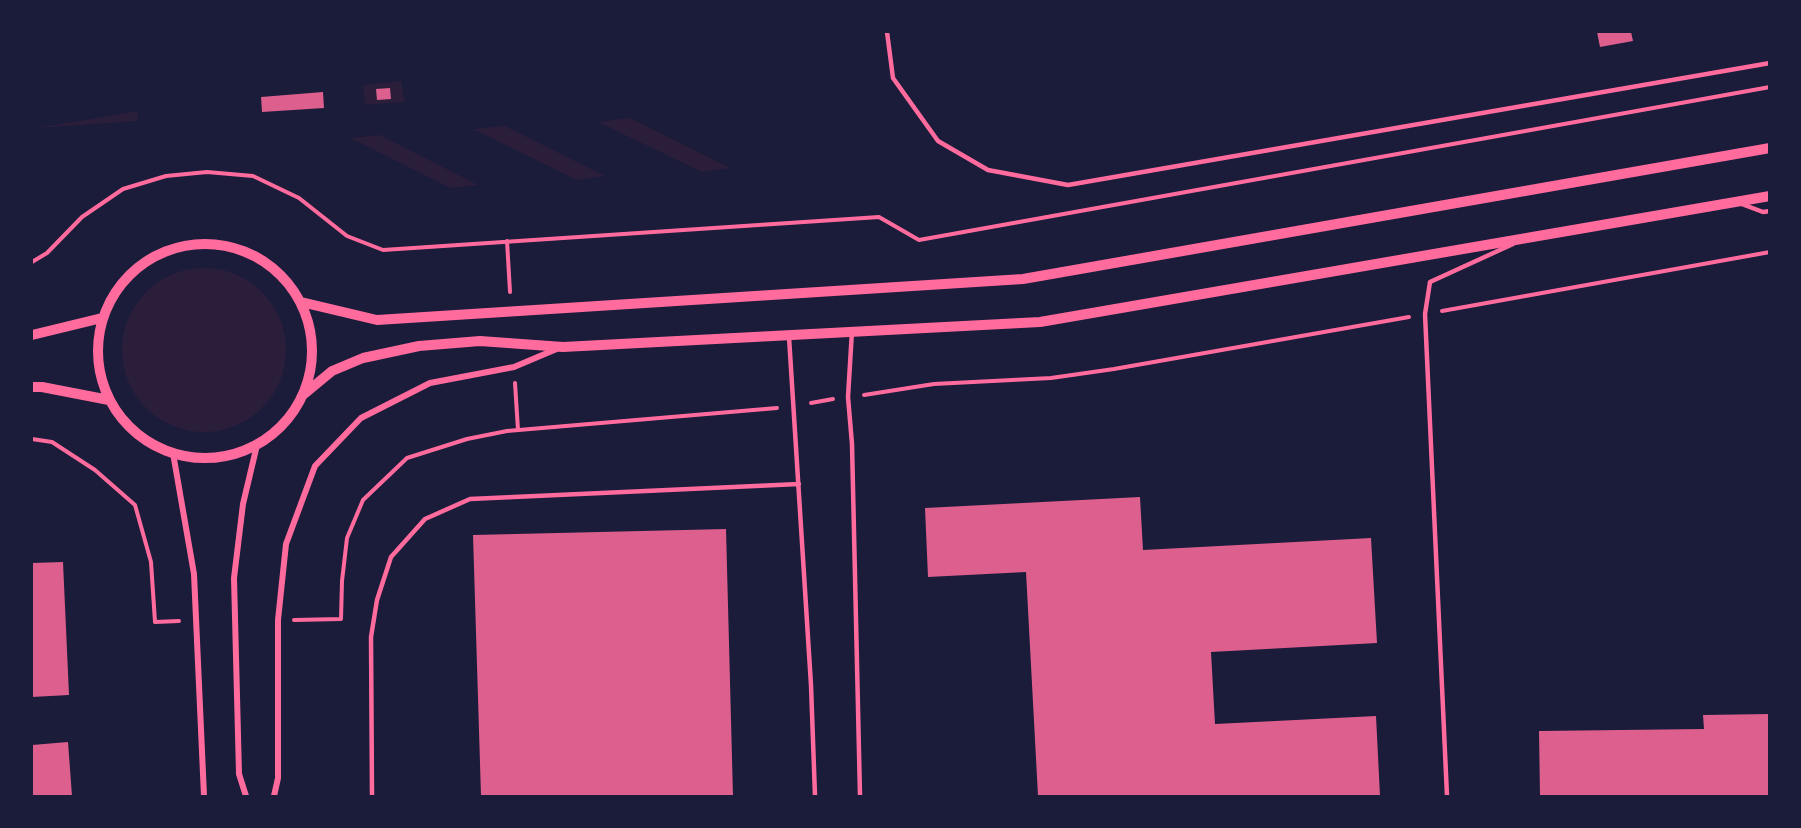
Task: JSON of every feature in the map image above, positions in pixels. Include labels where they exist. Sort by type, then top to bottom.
[{"type":"street","points":[[301,302],[377,320],[1023,279],[1770,148]]},
{"type":"street","points":[[303,395],[332,371],[363,358],[419,346],[480,341],[563,347],[1040,322],[1520,241],[1770,196]]},
{"type":"street","points":[[215,243],[250,253],[280,273],[301,302],[311,333],[312,364],[303,395],[284,424],[257,445],[230,455],[211,457],[173,453],[140,435],[126,423],[109,400],[99,364],[97,345],[102,318],[119,285],[145,260],[178,246],[215,243]]},
{"type":"street","points":[[32,335],[102,318]]},
{"type":"street","points":[[274,796],[278,778],[278,620],[286,544],[315,466],[361,418],[430,383],[514,367],[563,347]]},
{"type":"street","points":[[32,387],[109,400]]},
{"type":"street","points":[[246,796],[239,774],[234,578],[243,504],[257,445]]},
{"type":"street","points":[[173,453],[194,574],[204,796]]},
{"type":"lane","points":[[887,32],[893,78],[938,141],[988,170],[1068,185],[1770,63]]},
{"type":"lane","points":[[1737,202],[1763,212],[1770,211]]},
{"type":"lane","points":[[1446,796],[1425,314],[1430,282],[1520,241]]},
{"type":"lane","points":[[852,331],[848,397],[852,444],[860,796]]},
{"type":"lane","points":[[789,334],[815,796]]},
{"type":"lane","points":[[372,796],[371,637],[377,600],[390,557],[425,519],[470,500],[799,484]]},
{"type":"path","points":[[32,262],[48,254],[82,217],[123,189],[166,176],[207,172],[254,176],[299,198],[347,236],[383,250],[879,217],[920,240],[1770,87]]},
{"type":"path","points":[[278,620],[341,619],[342,581],[351,528],[363,500],[407,458],[467,439],[507,431],[794,405],[934,384],[1051,378],[1114,369],[1770,252]]},
{"type":"path","points":[[32,439],[52,441],[95,470],[135,505],[151,562],[155,621],[196,621]]},
{"type":"shaded area","points":[[401,81],[405,102],[365,105],[363,85]]},
{"type":"shaded area","points":[[138,111],[137,121],[37,128]]},
{"type":"shaded area","points":[[630,118],[730,168],[702,172],[598,122]]},
{"type":"shaded area","points":[[505,126],[605,176],[577,180],[473,129]]},
{"type":"shaded area","points":[[380,135],[478,185],[450,188],[350,138]]},
{"type":"shaded area","points":[[204,268],[220,269],[236,274],[262,292],[280,318],[285,334],[285,366],[280,382],[262,408],[236,426],[220,431],[204,432],[188,431],[172,426],[146,408],[128,382],[123,366],[122,350],[123,334],[128,318],[146,292],[172,274],[188,269]]},
{"type":"building","points":[[1597,32],[1631,32],[1633,41],[1600,47]]},
{"type":"building","points":[[390,88],[391,99],[377,100],[376,89]]},
{"type":"building","points":[[323,92],[324,108],[262,112],[261,97]]},
{"type":"building","points":[[1140,497],[1143,550],[1371,538],[1377,643],[1211,652],[1215,724],[1376,716],[1380,796],[1038,796],[1026,572],[928,577],[925,508]]},
{"type":"building","points":[[726,529],[733,796],[481,796],[473,535]]},
{"type":"building","points":[[63,562],[69,695],[32,697],[32,563]]},
{"type":"building","points":[[1770,714],[1770,796],[1540,796],[1539,731],[1704,729],[1703,715]]},
{"type":"building","points":[[68,742],[72,796],[32,796],[32,745]]}]
